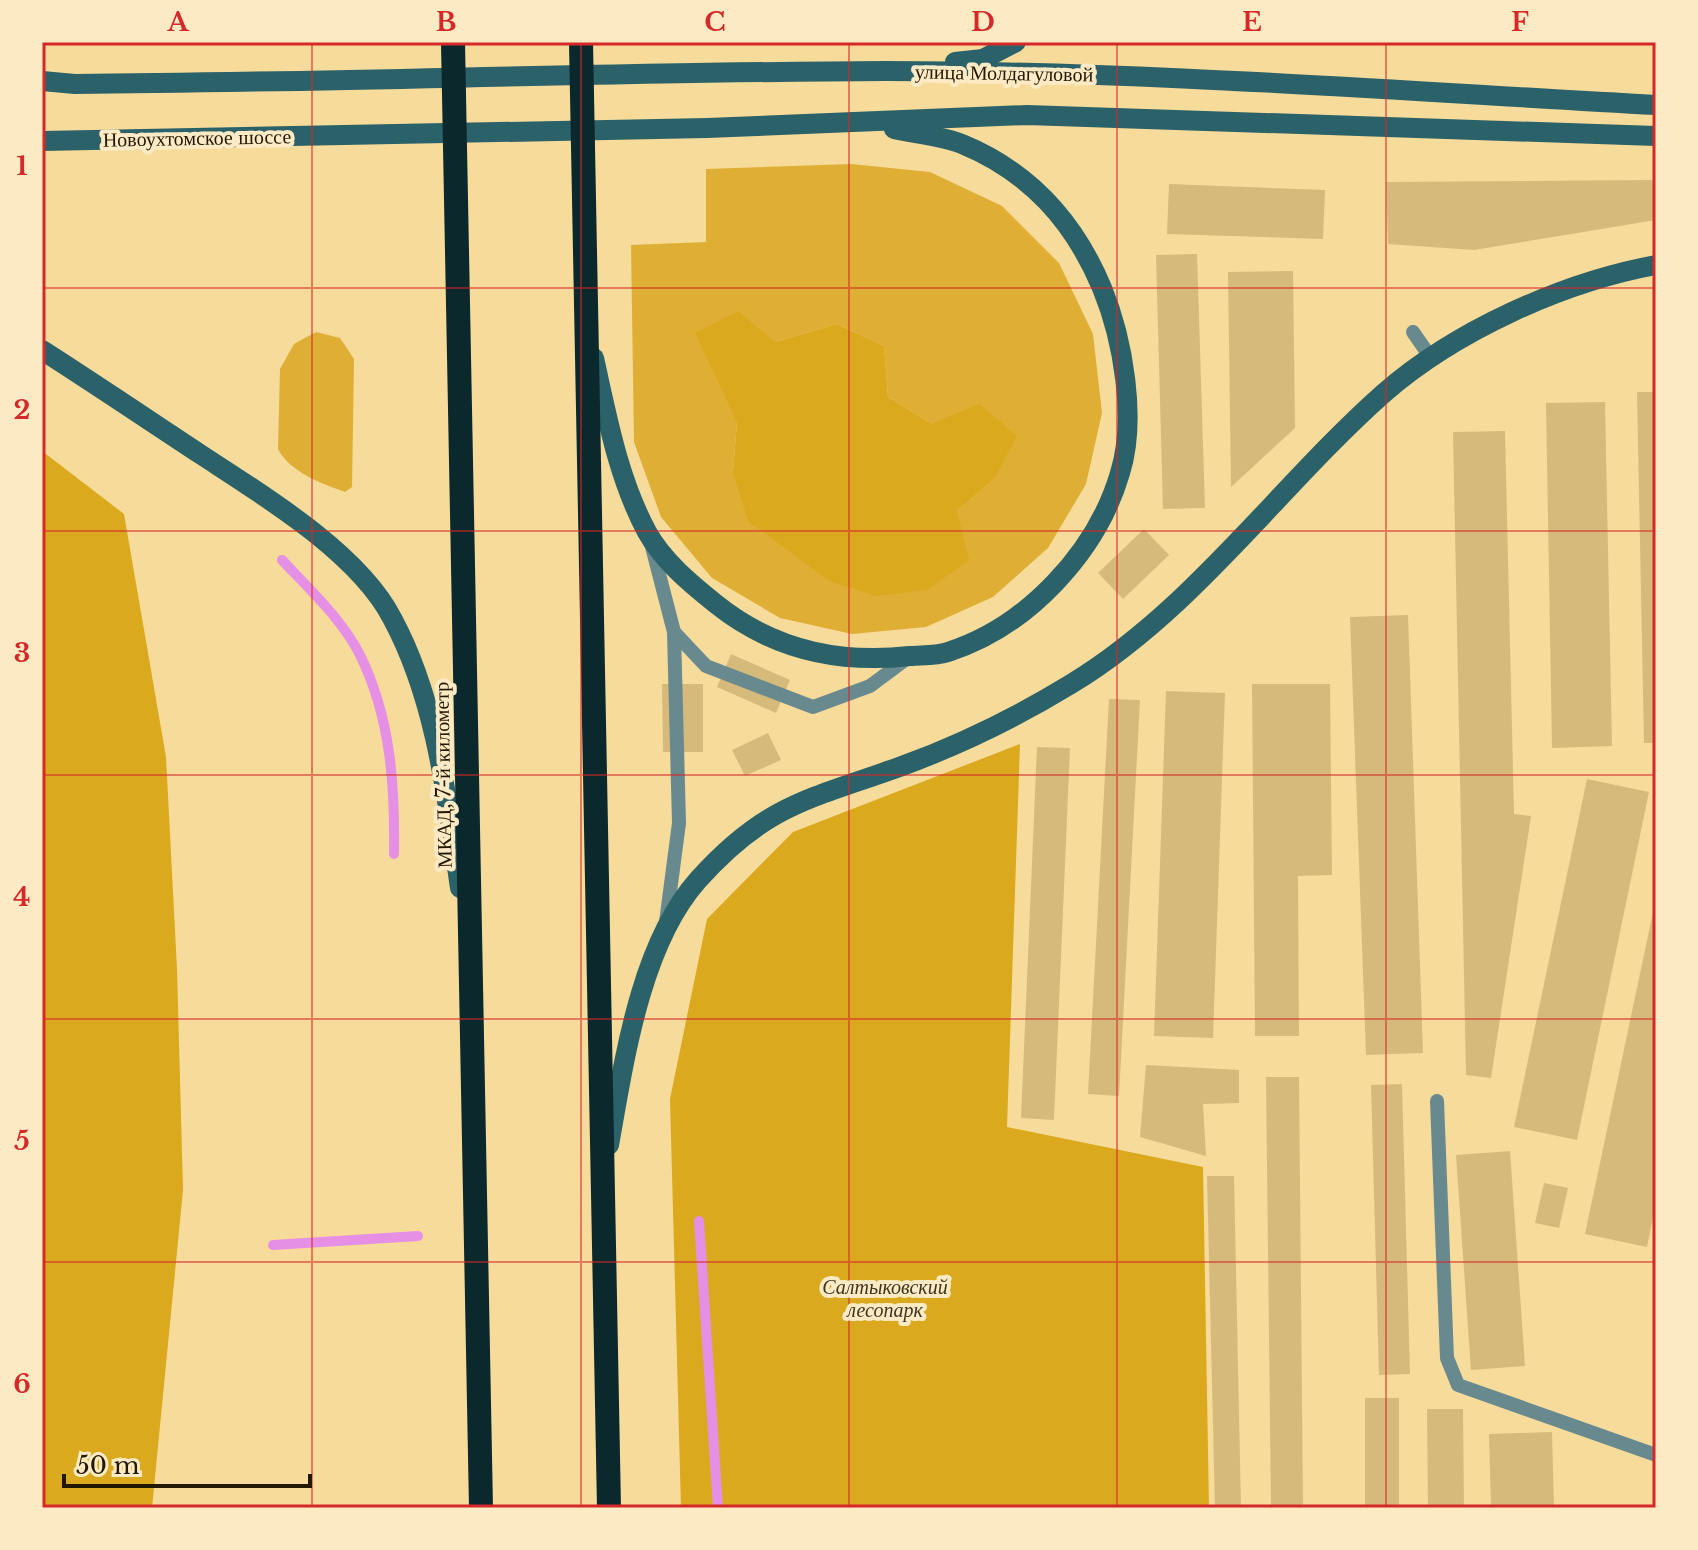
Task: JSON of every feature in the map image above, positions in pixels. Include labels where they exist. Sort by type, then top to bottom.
[{"type":"highway","name":"МКАД, 7-й километр","points":[[453,42],[481,1508]]},
{"type":"highway","points":[[581,42],[609,1508]]},
{"type":"main road","points":[[888,71],[983,59],[1016,42]]},
{"type":"main road","name":"улица Молдагуловой","points":[[42,81],[75,84],[351,82],[888,71],[1122,76],[1656,105]]},
{"type":"main road","name":"улица Молдагуловой","points":[[352,135],[707,128],[1027,115],[1656,136]]},
{"type":"main road","points":[[587,325],[616,455],[648,533],[684,578],[743,626],[808,653],[878,660],[946,653],[1004,626],[1056,581],[1097,529],[1121,471],[1127,397],[1116,322],[1088,256],[1052,203],[1005,167],[960,143],[867,123]]},
{"type":"main road","name":"Новоухтомское шоссе","points":[[42,141],[352,135]]},
{"type":"main road","points":[[602,1180],[631,1019],[664,935],[694,884],[738,838],[778,810],[986,733],[1098,665],[1166,613],[1385,392],[1431,358],[1530,304],[1656,265]]},
{"type":"main road","points":[[42,350],[284,509],[356,571],[392,616],[417,677],[446,792],[470,954]]},
{"type":"lane","points":[[1413,332],[1431,358]]},
{"type":"lane","points":[[648,533],[674,632],[679,823],[664,935]]},
{"type":"lane","points":[[674,632],[706,666],[813,707],[870,686],[909,657]]},
{"type":"lane","points":[[1437,1101],[1447,1358],[1458,1385],[1656,1455]]},
{"type":"shaded area","points":[[851,164],[930,172],[1002,206],[1059,263],[1093,334],[1102,413],[1086,484],[1048,548],[993,597],[926,627],[852,634],[780,618],[712,578],[661,517],[634,442],[631,245],[706,242],[706,169]],"holes":[[[837,324],[884,346],[888,397],[932,424],[994,479],[957,511],[733,472],[737,422],[775,342]]]},
{"type":"shaded area","points":[[316,332],[340,338],[354,359],[352,487],[345,492],[298,470],[278,449],[280,369],[294,344]]},
{"type":"green space","points":[[738,311],[775,342],[837,324],[884,346],[888,397],[932,424],[979,404],[1017,436],[994,479],[957,511],[969,560],[927,590],[876,596],[829,581],[748,521],[733,472],[737,422],[695,333]]},
{"type":"green space","points":[[42,451],[124,514],[166,757],[177,969],[183,1190],[152,1508],[42,1508]]},
{"type":"green space","name":"Салтыковский лесопарк","points":[[1020,744],[1007,1127],[1203,1167],[1209,1508],[681,1508],[670,1099],[707,919],[793,832]]},
{"type":"building","points":[[1656,180],[1656,220],[1474,250],[1388,244],[1386,182]]},
{"type":"building","points":[[1169,184],[1325,190],[1323,239],[1167,234]]},
{"type":"building","points":[[1197,254],[1205,508],[1163,509],[1156,255]]},
{"type":"building","points":[[1293,271],[1295,428],[1231,487],[1228,272]]},
{"type":"building","points":[[1637,392],[1656,392],[1656,743],[1644,743]]},
{"type":"building","points":[[1605,402],[1612,746],[1552,748],[1546,403]]},
{"type":"building","points":[[1505,431],[1514,814],[1531,816],[1491,1078],[1466,1075],[1453,432]]},
{"type":"building","points":[[1144,529],[1169,555],[1123,599],[1098,573]]},
{"type":"building","points":[[1408,615],[1423,1053],[1366,1055],[1350,617]]},
{"type":"building","points":[[731,654],[790,680],[776,713],[717,687]]},
{"type":"building","points":[[662,684],[703,684],[703,752],[663,752]]},
{"type":"building","points":[[1252,684],[1330,684],[1332,875],[1298,876],[1299,1036],[1255,1036]]},
{"type":"building","points":[[1166,691],[1225,693],[1213,1038],[1154,1036]]},
{"type":"building","points":[[1109,699],[1140,700],[1119,1096],[1088,1094]]},
{"type":"building","points":[[768,733],[781,760],[745,776],[732,750]]},
{"type":"building","points":[[1037,747],[1070,748],[1054,1120],[1021,1118]]},
{"type":"building","points":[[1587,779],[1649,792],[1577,1140],[1514,1127]]},
{"type":"building","points":[[1656,898],[1656,1202],[1647,1247],[1585,1234]]},
{"type":"building","points":[[1146,1065],[1239,1070],[1239,1103],[1203,1104],[1206,1156],[1140,1137]]},
{"type":"building","points":[[1266,1077],[1299,1077],[1303,1508],[1271,1508]]},
{"type":"building","points":[[1402,1084],[1410,1374],[1379,1375],[1371,1085]]},
{"type":"building","points":[[1510,1151],[1525,1366],[1471,1370],[1456,1155]]},
{"type":"building","points":[[1207,1176],[1234,1176],[1241,1508],[1215,1508]]},
{"type":"building","points":[[1544,1183],[1568,1188],[1559,1228],[1535,1223]]},
{"type":"building","points":[[1365,1398],[1399,1398],[1399,1508],[1365,1508]]},
{"type":"building","points":[[1427,1409],[1463,1409],[1464,1508],[1428,1508]]},
{"type":"building","points":[[1552,1432],[1554,1508],[1491,1508],[1489,1434]]},
{"type":"waterway","points":[[282,560],[344,629],[370,679],[379,703],[389,753],[394,854]]},
{"type":"waterway","points":[[699,1221],[718,1508]]},
{"type":"waterway","points":[[273,1245],[418,1236]]}]
